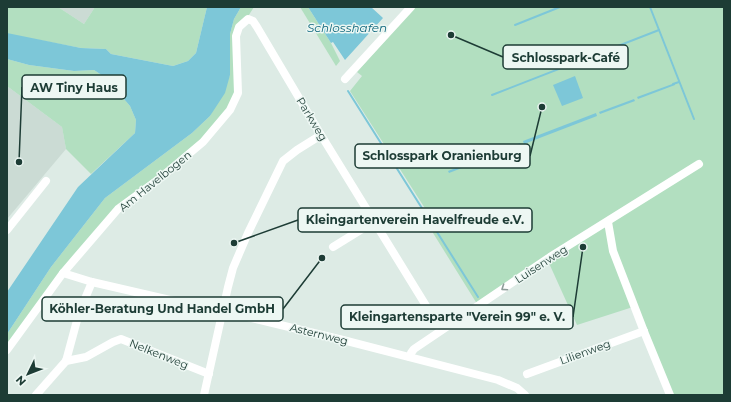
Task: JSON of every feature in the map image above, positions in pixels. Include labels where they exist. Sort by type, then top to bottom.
[{"type":"street","points":[[345,79],[411,7]]},
{"type":"street","name":"Parkweg","points":[[248,19],[253,21],[257,27],[321,135],[441,330]]},
{"type":"street","name":"Am Havelbogen","points":[[7,350],[63,273],[118,209],[158,179],[203,142],[230,110],[238,93],[236,36],[239,27],[248,19]]},
{"type":"street","points":[[204,395],[233,268],[277,171],[283,162],[291,155],[321,135]]},
{"type":"street","name":"Luisenweg","points":[[410,357],[411,352],[414,349],[550,257],[699,164]]},
{"type":"street","points":[[7,230],[46,181]]},
{"type":"street","points":[[332,247],[375,221]]},
{"type":"street","points":[[608,222],[613,251],[670,395]]},
{"type":"street","name":"Asternweg","points":[[63,273],[92,282],[231,313],[498,380],[517,388],[525,395]]},
{"type":"street","points":[[36,395],[66,361],[78,313],[92,282]]},
{"type":"street","name":"Lilienweg","points":[[527,374],[644,331]]},
{"type":"street","name":"Nelkenweg","points":[[66,361],[86,357],[121,339],[208,374]]},
{"type":"shaded area","points":[[58,7],[95,7],[84,24]]},
{"type":"shaded area","points":[[7,86],[62,127],[66,149],[7,219]]},
{"type":"green space","points":[[7,7],[58,7],[84,24],[95,7],[207,7],[196,53],[188,61],[173,66],[111,54],[106,49],[81,48],[7,34]]},
{"type":"green space","points":[[241,7],[254,7],[239,27],[238,93],[203,142],[118,209],[7,350],[7,334],[51,267],[105,198],[192,133],[210,116],[230,75],[230,34],[234,19]]},
{"type":"green space","points":[[300,7],[308,7],[331,43],[340,61],[336,66]]},
{"type":"green space","points":[[415,7],[724,7],[724,395],[671,395],[636,306],[577,325],[548,261],[479,307],[433,233],[435,224],[350,91],[362,76],[357,72]]},
{"type":"green space","points":[[7,59],[29,65],[74,71],[94,70],[106,78],[130,106],[136,120],[135,133],[91,174],[66,149],[62,127],[7,86]]},
{"type":"water","points":[[207,7],[241,7],[234,19],[230,34],[230,75],[225,93],[210,116],[192,133],[105,198],[51,267],[7,334],[7,292],[78,187],[135,133],[136,120],[130,106],[106,78],[94,70],[74,71],[29,65],[7,59],[7,33],[81,48],[106,49],[111,54],[173,66],[188,61],[196,53]]},
{"type":"water","name":"Schlosshafen","points":[[308,7],[371,7],[383,18],[345,60],[333,42],[331,43]]},
{"type":"water","points":[[575,76],[583,98],[562,106],[553,85]]},
{"type":"water","points":[[675,83],[675,85],[638,99],[637,97]]},
{"type":"water","points":[[634,99],[635,101],[600,114],[599,112]]},
{"type":"water","points":[[596,113],[597,116],[524,144],[523,141]]},
{"type":"water","points":[[520,143],[521,145],[449,173],[448,171]]},
{"type":"waterway","points":[[515,25],[560,7]]},
{"type":"waterway","points":[[650,7],[694,119]]},
{"type":"waterway","points":[[492,95],[659,30]]},
{"type":"waterway","points":[[673,84],[679,82]]},
{"type":"waterway","points":[[348,91],[478,297]]},
{"type":"place","name":"Schlosspark-Café","points":[[451,35]]},
{"type":"place","name":"Schlosspark Oranienburg","points":[[542,107]]},
{"type":"place","name":"AW Tiny Haus","points":[[19,162]]},
{"type":"place","name":"Kleingartenverein Havelfreude e.V.","points":[[234,243]]},
{"type":"place","name":"Kleingartensparte \"Verein 99\" e. V.","points":[[583,247]]},
{"type":"place","name":"Köhler-Beratung Und Handel GmbH","points":[[322,258]]}]
